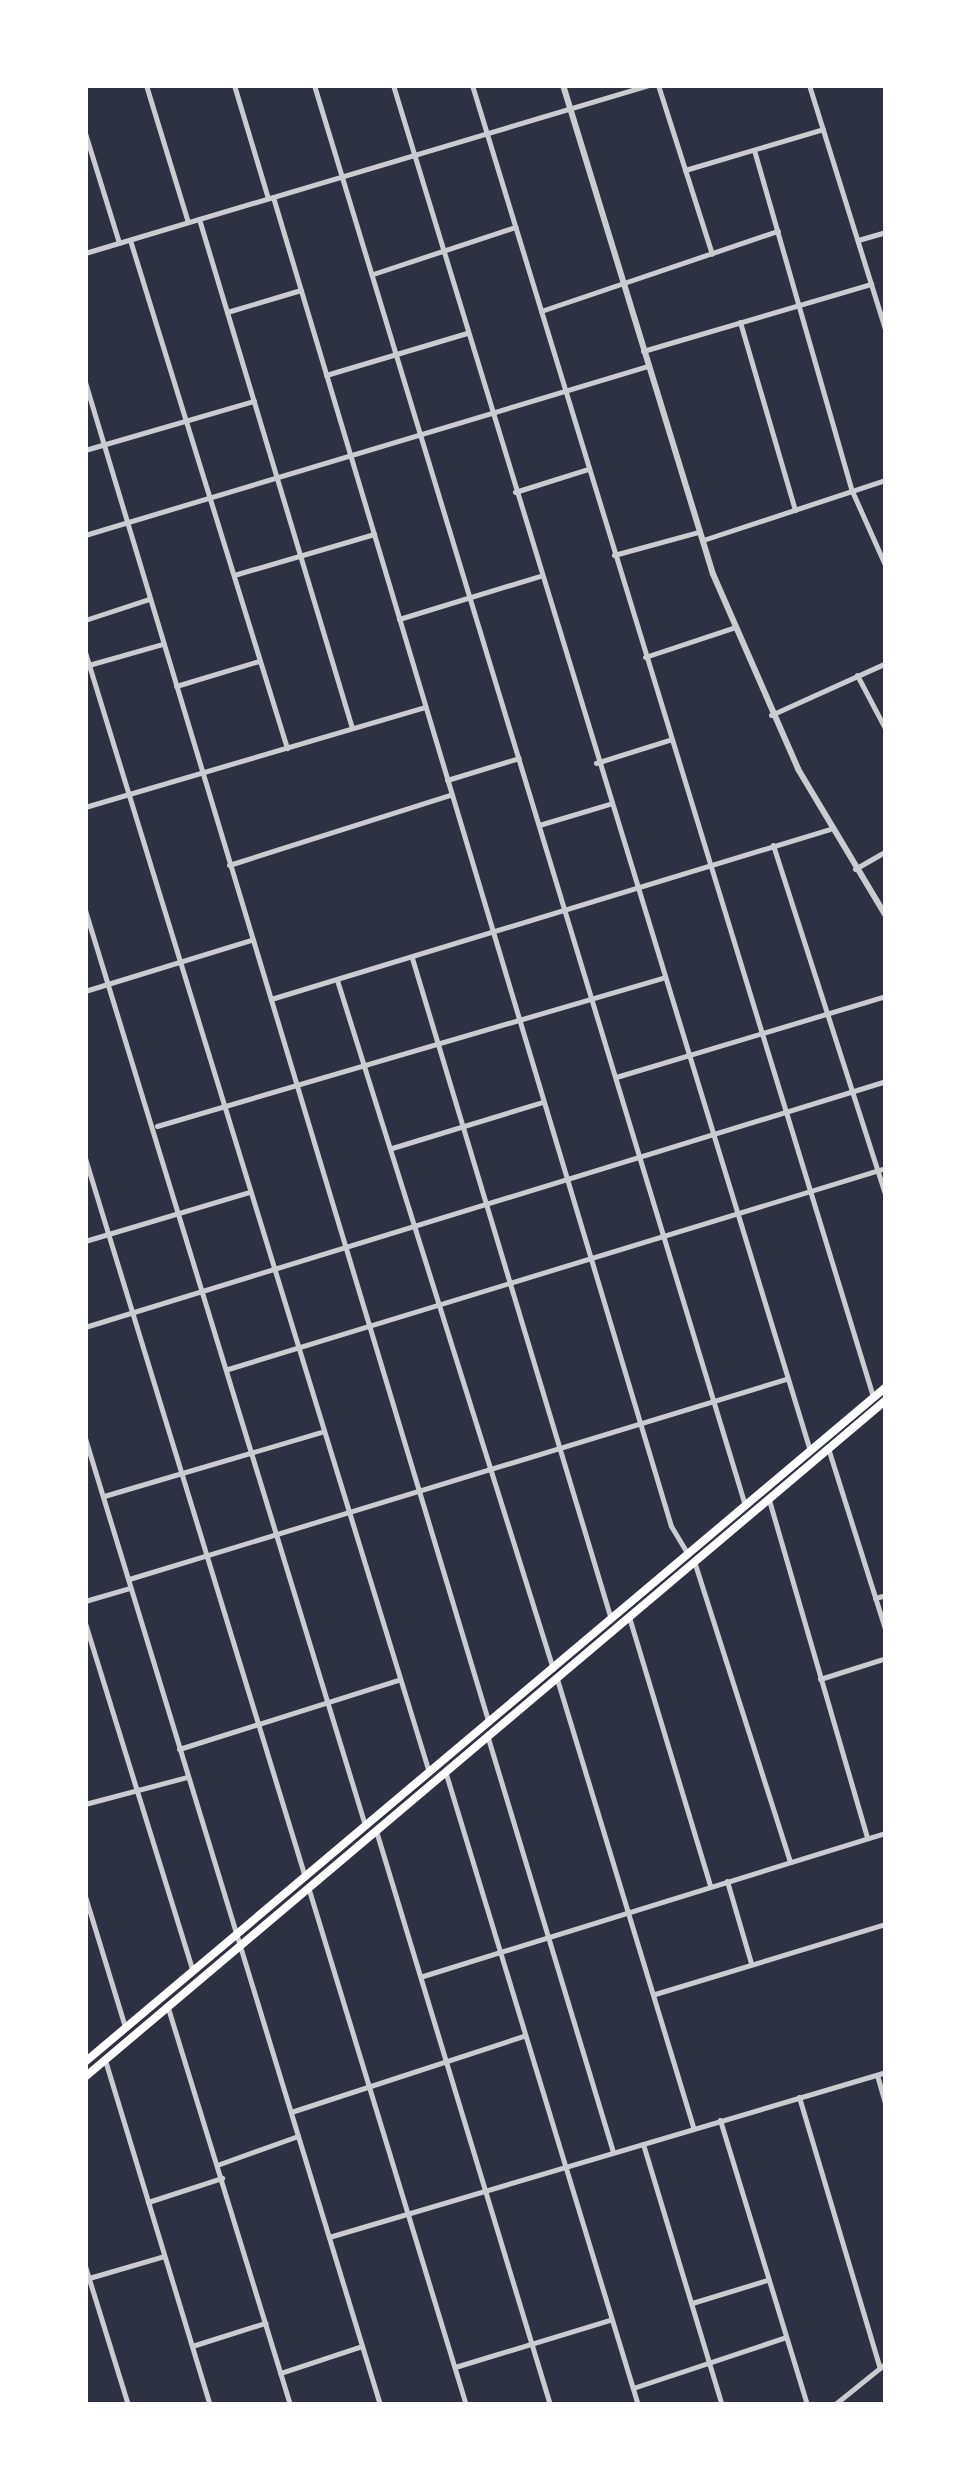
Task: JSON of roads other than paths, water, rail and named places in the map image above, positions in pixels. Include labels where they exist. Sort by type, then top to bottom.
[{"type":"main road","points":[[85,2078],[629,1617],[746,1505],[886,1386]]},
{"type":"main road","points":[[85,2062],[611,1619],[768,1498],[886,1400]]},
{"type":"street","points":[[146,85],[188,222]]},
{"type":"street","points":[[234,85],[301,290],[671,1526],[691,1557],[790,1862]]},
{"type":"street","points":[[314,85],[746,1505]]},
{"type":"street","points":[[392,85],[662,978],[810,1451]]},
{"type":"street","points":[[472,85],[669,740],[873,1397]]},
{"type":"street","points":[[563,85],[701,540],[771,715],[830,829],[886,916]]},
{"type":"street","points":[[85,253],[649,85]]},
{"type":"street","points":[[658,85],[712,254]]},
{"type":"street","points":[[809,85],[886,332]]},
{"type":"street","points":[[684,170],[823,129]]},
{"type":"street","points":[[85,132],[119,243]]},
{"type":"street","points":[[754,150],[802,306],[852,491],[886,567]]},
{"type":"street","points":[[199,219],[352,728]]},
{"type":"street","points":[[373,274],[515,227]]},
{"type":"street","points":[[541,311],[778,231]]},
{"type":"street","points":[[858,240],[886,232]]},
{"type":"street","points":[[130,240],[287,748]]},
{"type":"street","points":[[643,351],[872,284]]},
{"type":"street","points":[[227,312],[301,290]]},
{"type":"street","points":[[740,322],[794,510]]},
{"type":"street","points":[[326,375],[467,333]]},
{"type":"street","points":[[85,534],[648,366]]},
{"type":"street","points":[[85,382],[488,1723]]},
{"type":"street","points":[[85,450],[254,401]]},
{"type":"street","points":[[515,492],[588,469]]},
{"type":"street","points":[[701,540],[886,480]]},
{"type":"street","points":[[614,555],[698,532]]},
{"type":"street","points":[[234,576],[374,534]]},
{"type":"street","points":[[399,620],[540,576]]},
{"type":"street","points":[[85,620],[150,599]]},
{"type":"street","points":[[645,657],[736,627]]},
{"type":"street","points":[[87,666],[163,644]]},
{"type":"street","points":[[85,652],[321,1432],[430,1773]]},
{"type":"street","points":[[176,686],[260,661]]},
{"type":"street","points":[[771,715],[886,662]]},
{"type":"street","points":[[858,675],[886,730]]},
{"type":"street","points":[[85,806],[425,707]]},
{"type":"street","points":[[596,762],[669,740]]},
{"type":"street","points":[[447,780],[518,758]]},
{"type":"street","points":[[229,865],[451,795]]},
{"type":"street","points":[[538,826],[609,804]]},
{"type":"street","points":[[271,999],[830,829]]},
{"type":"street","points":[[773,845],[832,1014],[886,1198]]},
{"type":"street","points":[[855,869],[886,851]]},
{"type":"street","points":[[85,910],[156,1127],[366,1827]]},
{"type":"street","points":[[85,991],[252,940]]},
{"type":"street","points":[[412,958],[611,1619]]},
{"type":"street","points":[[156,1127],[662,978]]},
{"type":"street","points":[[337,980],[441,1308],[486,1470],[553,1669]]},
{"type":"street","points":[[616,1077],[886,996]]},
{"type":"street","points":[[85,1326],[886,1081]]},
{"type":"street","points":[[392,1148],[543,1102]]},
{"type":"street","points":[[85,1158],[305,1878]]},
{"type":"street","points":[[228,1368],[441,1308],[886,1168]]},
{"type":"street","points":[[85,1241],[248,1192]]},
{"type":"street","points":[[128,1579],[786,1379]]},
{"type":"street","points":[[102,1496],[321,1432]]},
{"type":"street","points":[[85,1438],[380,2405]]},
{"type":"street","points":[[828,1448],[886,1632]]},
{"type":"street","points":[[768,1498],[867,1838]]},
{"type":"street","points":[[85,1601],[130,1588]]},
{"type":"street","points":[[876,1598],[886,1595]]},
{"type":"street","points":[[629,1617],[710,1886]]},
{"type":"street","points":[[85,1623],[192,1972]]},
{"type":"street","points":[[820,1679],[886,1658]]},
{"type":"street","points":[[557,1679],[693,2128]]},
{"type":"street","points":[[178,1749],[398,1680]]},
{"type":"street","points":[[488,1738],[614,2151]]},
{"type":"street","points":[[446,1774],[496,1953],[638,2405]]},
{"type":"street","points":[[85,1804],[187,1777]]},
{"type":"street","points":[[423,1976],[886,1833]]},
{"type":"street","points":[[377,1834],[488,2190],[550,2405]]},
{"type":"street","points":[[727,1881],[752,1963]]},
{"type":"street","points":[[309,1890],[466,2405]]},
{"type":"street","points":[[85,1896],[125,2027]]},
{"type":"street","points":[[655,1994],[886,1924]]},
{"type":"street","points":[[168,2008],[290,2405]]},
{"type":"street","points":[[291,2112],[523,2036]]},
{"type":"street","points":[[106,2060],[210,2405]]},
{"type":"street","points":[[329,2236],[886,2072]]},
{"type":"street","points":[[876,2075],[886,2106]]},
{"type":"street","points":[[800,2097],[883,2365],[834,2405]]},
{"type":"street","points":[[720,2120],[807,2405]]},
{"type":"street","points":[[217,2165],[298,2136]]},
{"type":"street","points":[[643,2144],[722,2405]]},
{"type":"street","points":[[148,2202],[222,2178]]},
{"type":"street","points":[[89,2278],[164,2256]]},
{"type":"street","points":[[85,2266],[128,2405]]},
{"type":"street","points":[[692,2303],[767,2280]]},
{"type":"street","points":[[455,2366],[610,2320]]},
{"type":"street","points":[[192,2346],[265,2323]]},
{"type":"street","points":[[633,2388],[786,2336]]},
{"type":"street","points":[[280,2373],[362,2346]]}]
